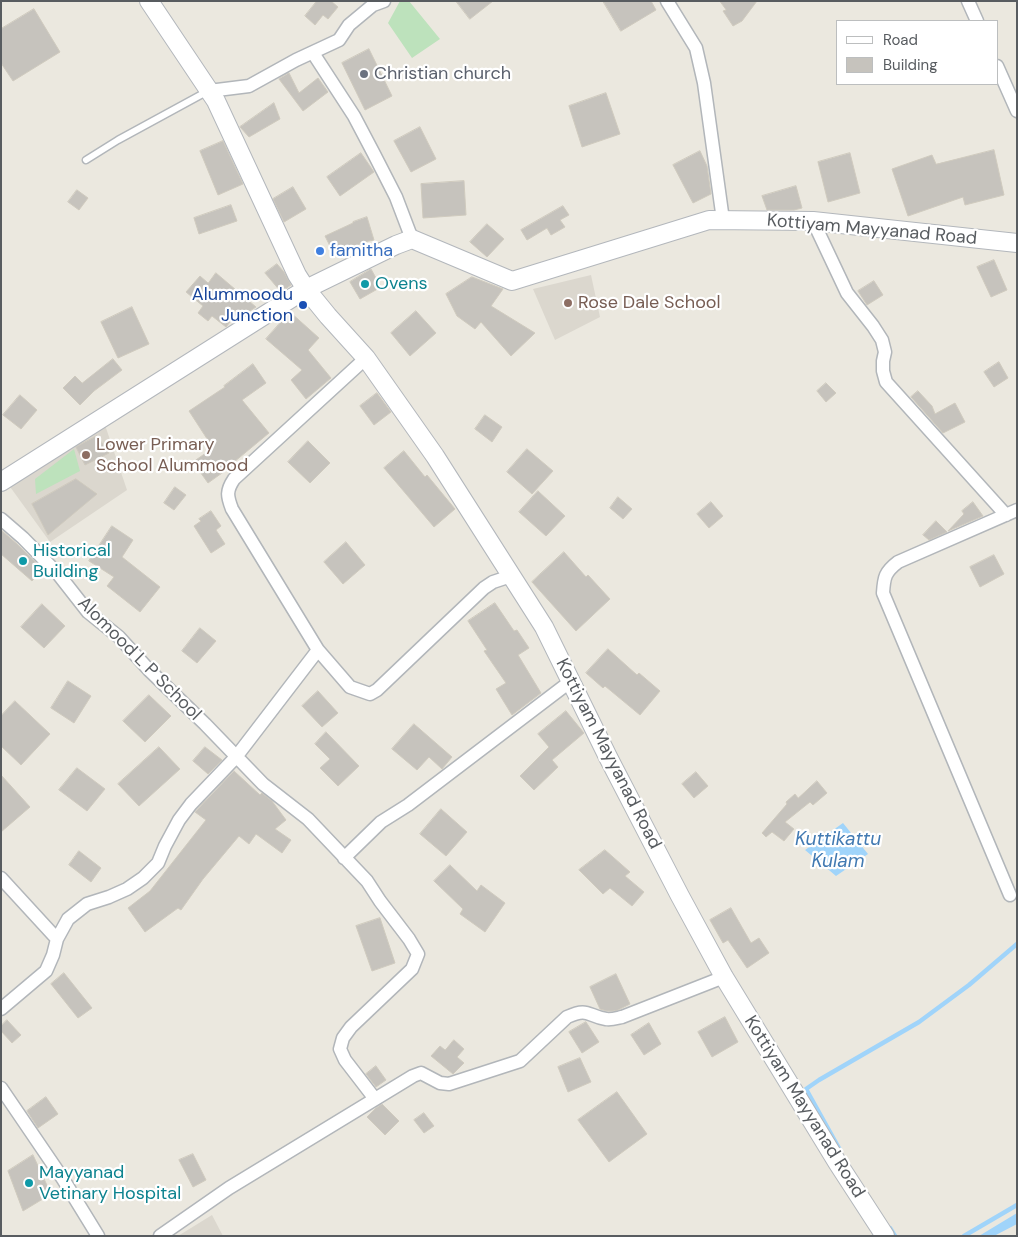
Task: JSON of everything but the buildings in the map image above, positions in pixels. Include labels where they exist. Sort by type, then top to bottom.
[{"type":"street","name":"Kottiyam Mayyanad Road","points":[[149,1],[216,101],[296,275],[328,316],[366,358],[435,456],[544,627],[617,775],[724,977],[837,1162],[885,1236]]},
{"type":"street","points":[[667,1],[696,48],[704,83],[723,220]]},
{"type":"street","points":[[968,1],[977,20]]},
{"type":"street","points":[[209,91],[249,86],[296,60],[339,40],[348,25],[376,2]]},
{"type":"street","points":[[1,482],[306,289],[412,239],[396,197],[354,116],[312,53]]},
{"type":"street","points":[[998,68],[1017,112]]},
{"type":"street","name":"Kottiyam Mayyanad Road","points":[[412,239],[512,281],[709,220],[813,222],[1017,243]]},
{"type":"street","points":[[813,222],[847,293],[882,340],[885,352],[883,372],[886,382],[1011,512],[898,562],[888,570],[884,580],[883,593],[1010,895]]},
{"type":"street","points":[[366,358],[234,479],[229,487],[228,498],[232,509],[318,650],[350,687],[370,694],[377,690],[484,588],[493,582],[511,576]]},
{"type":"street","name":"Alomood L P School","points":[[1,518],[59,575],[88,612],[119,637],[148,670],[205,724],[263,784],[308,819],[367,881],[409,938],[418,954],[412,969],[351,1027],[343,1038],[340,1049],[345,1060],[375,1099]]},
{"type":"street","points":[[1,1009],[46,971],[53,955],[57,938],[68,919],[87,904],[128,889],[158,864],[179,820],[191,804],[236,757],[318,650]]},
{"type":"street","points":[[344,858],[382,822],[408,805],[570,681]]},
{"type":"street","points":[[1,878],[57,938]]},
{"type":"street","points":[[160,1236],[229,1188],[413,1076],[421,1074],[440,1083],[449,1084],[520,1061],[567,1017],[576,1012],[586,1012],[608,1020],[622,1017],[724,977]]},
{"type":"street","points":[[1,1088],[63,1179],[98,1236]]},
{"type":"lane","points":[[86,160],[118,140],[209,91]]},
{"type":"shaded area","name":"Rose Dale School","points":[[591,275],[600,317],[555,340],[533,289]]},
{"type":"shaded area","name":"Lower Primary School Alummood","points":[[105,425],[127,490],[50,542],[8,484]]},
{"type":"shaded area","points":[[212,1215],[223,1236],[178,1236]]},
{"type":"green space","points":[[400,1],[409,1],[440,39],[412,58],[388,23]]},
{"type":"green space","points":[[74,449],[80,471],[36,494],[35,479]]},
{"type":"water","name":"Kuttikattu Kulam","points":[[843,823],[868,854],[836,876],[805,850]]},
{"type":"water","points":[[1017,1213],[1017,1224],[994,1236],[979,1236]]},
{"type":"waterway","points":[[840,1150],[806,1089],[919,1022],[969,985],[1017,944]]},
{"type":"waterway","points":[[964,1236],[1017,1205]]},
{"type":"waterway","points":[[890,1228],[895,1236]]},
{"type":"place","name":"Christian church","points":[[364,74]]},
{"type":"place","name":"famitha","points":[[320,251]]},
{"type":"place","name":"Ovens","points":[[365,284]]},
{"type":"place","name":"Rose Dale School","points":[[568,303]]},
{"type":"place","name":"Alummoodu Junction","points":[[303,305]]},
{"type":"place","name":"Lower Primary School Alummood","points":[[86,455]]},
{"type":"place","name":"Historical Building","points":[[23,561]]},
{"type":"place","name":"Mayyanad Vetinary Hospital","points":[[29,1183]]}]
